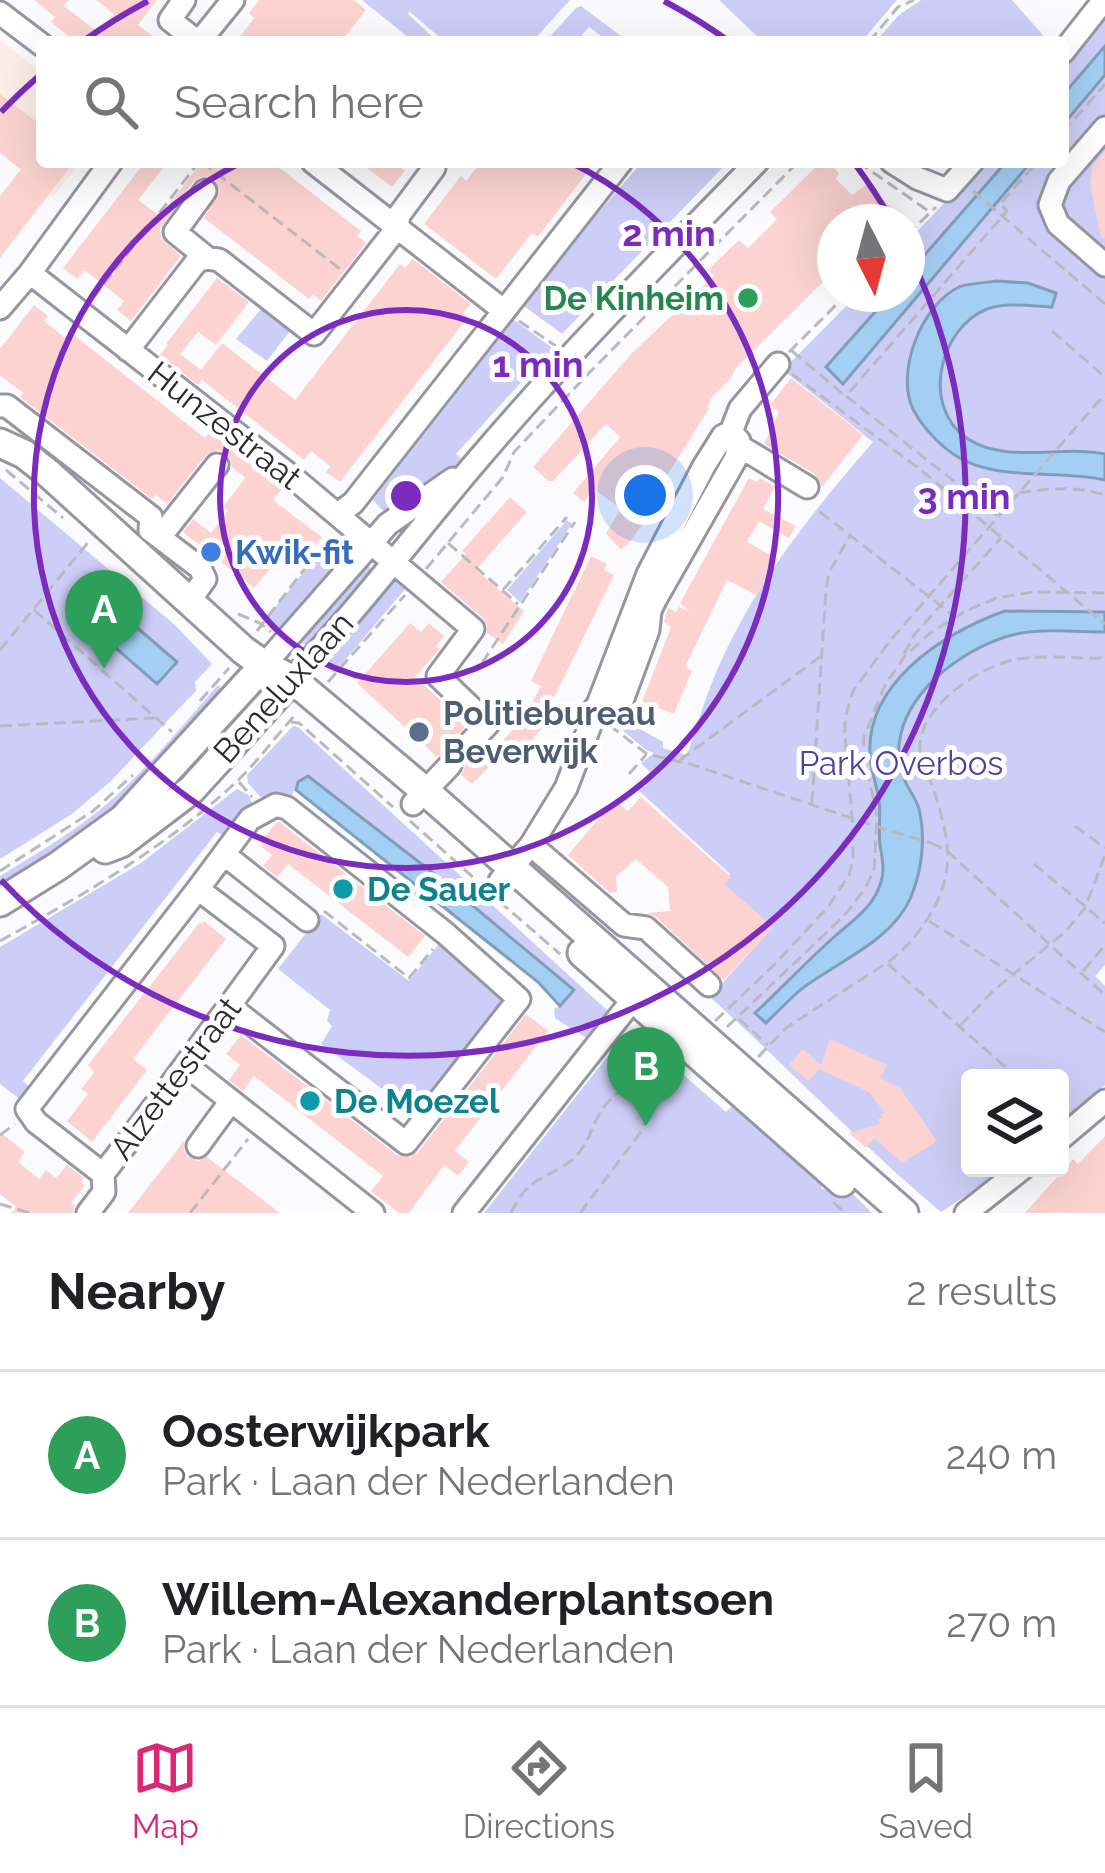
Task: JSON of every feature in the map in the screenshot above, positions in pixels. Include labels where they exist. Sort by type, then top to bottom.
[{"type":"main road","points":[[0,421],[11,431],[12,448],[148,540],[188,603],[253,657],[295,700],[431,785],[506,874],[640,991],[877,1213]]},
{"type":"main road","name":"Beneluxlaan","points":[[0,902],[123,818],[253,657]]},
{"type":"main road","name":"Beneluxlaan","points":[[58,866],[121,843],[191,790],[255,723],[295,700]]},
{"type":"main road","points":[[696,1043],[904,1213]]},
{"type":"street","points":[[184,0],[170,20],[190,36]]},
{"type":"street","points":[[203,36],[232,0]]},
{"type":"street","points":[[1069,44],[1104,0]]},
{"type":"street","points":[[0,14],[36,41]]},
{"type":"street","points":[[1105,128],[1059,181],[1050,205],[1058,224],[1105,265]]},
{"type":"street","points":[[0,308],[107,168]]},
{"type":"street","points":[[321,168],[503,310]]},
{"type":"street","points":[[128,350],[197,261],[207,258],[219,260],[314,334],[397,228],[399,215],[434,168]]},
{"type":"street","points":[[344,519],[617,168]]},
{"type":"street","name":"Beneluxlaan","points":[[295,700],[393,561],[474,465],[569,355],[752,168]]},
{"type":"street","points":[[901,168],[947,190],[967,168]]},
{"type":"street","points":[[206,190],[175,232],[207,258]]},
{"type":"street","name":"Hunzestraat","points":[[30,273],[393,561],[424,572],[472,629],[438,676],[488,724],[469,744]]},
{"type":"street","points":[[506,874],[566,788],[648,574],[704,466],[731,445],[740,409],[784,357]]},
{"type":"street","points":[[0,406],[7,406],[66,449],[151,518],[148,540]]},
{"type":"street","points":[[731,445],[807,487]]},
{"type":"street","points":[[148,540],[217,465]]},
{"type":"street","name":"Beneluxlaan","points":[[253,657],[388,524],[474,465]]},
{"type":"street","points":[[103,1174],[35,1122],[27,1108],[250,819],[263,810],[277,805],[287,808],[520,999],[406,1143],[229,1006]]},
{"type":"street","points":[[531,844],[624,925],[646,928],[709,985]]},
{"type":"street","points":[[226,855],[307,920]]},
{"type":"street","name":"Alzettestraat","points":[[88,1213],[104,1192],[103,1174],[273,946],[198,889]]},
{"type":"street","points":[[464,1213],[640,991]]},
{"type":"street","points":[[187,1066],[373,1213]]},
{"type":"street","points":[[198,1146],[231,1101]]},
{"type":"street","points":[[1069,1131],[1105,1101]]},
{"type":"street","points":[[966,1213],[1012,1177]]},
{"type":"path","points":[[874,36],[898,8],[914,0]]},
{"type":"path","points":[[1069,125],[1105,84]]},
{"type":"path","points":[[82,314],[195,168]]},
{"type":"path","points":[[208,168],[355,281]]},
{"type":"path","name":"Beneluxlaan","points":[[263,810],[238,781],[295,700],[424,572],[503,477],[514,452],[793,168]]},
{"type":"path","points":[[868,168],[930,212]]},
{"type":"path","points":[[846,396],[1007,211],[1000,204],[1032,168]]},
{"type":"path","points":[[925,217],[947,190]]},
{"type":"path","points":[[973,190],[1105,304]]},
{"type":"path","points":[[503,310],[589,373]]},
{"type":"path","points":[[784,357],[829,312]]},
{"type":"path","points":[[1052,331],[1105,377]]},
{"type":"path","points":[[784,357],[846,396],[999,516]]},
{"type":"path","points":[[784,357],[1105,624]]},
{"type":"path","points":[[580,1213],[640,1133],[654,1100],[696,1043],[773,967],[841,889],[853,860],[845,718],[853,691],[889,642],[1105,394]]},
{"type":"path","points":[[1019,494],[1065,488],[1105,495]]},
{"type":"path","points":[[820,512],[956,617]]},
{"type":"path","points":[[503,590],[567,517]]},
{"type":"path","name":"Beneluxlaan","points":[[200,702],[253,657],[344,519]]},
{"type":"path","points":[[482,663],[575,522]]},
{"type":"path","points":[[812,805],[829,572],[850,536]]},
{"type":"path","points":[[902,661],[914,635],[1003,536]]},
{"type":"path","points":[[0,650],[91,539]]},
{"type":"path","points":[[448,542],[520,605]]},
{"type":"path","points":[[511,1213],[536,1179],[562,1167],[586,1145],[609,1100],[737,1018],[844,916],[864,890],[874,871],[877,816],[862,751],[864,737],[885,685],[902,661],[930,633],[996,598],[1033,592],[1105,593]]},
{"type":"path","points":[[34,610],[172,732]]},
{"type":"path","points":[[679,761],[821,656]]},
{"type":"path","points":[[754,1061],[786,1028],[907,947],[926,919],[947,868],[938,802],[920,752],[929,714],[974,677],[1012,660],[1105,658]]},
{"type":"path","points":[[595,710],[647,754],[946,850],[1105,994]]},
{"type":"path","points":[[0,726],[155,718]]},
{"type":"path","points":[[629,774],[647,754]]},
{"type":"path","points":[[0,871],[93,811],[136,772]]},
{"type":"path","points":[[960,1027],[1085,908],[1105,851],[1075,826]]},
{"type":"path","points":[[1034,864],[1105,923]]},
{"type":"path","points":[[307,920],[321,909],[409,978],[445,933]]},
{"type":"path","points":[[926,919],[1105,1032]]},
{"type":"path","points":[[1082,972],[1105,945]]},
{"type":"path","points":[[886,963],[1008,1069]]},
{"type":"path","points":[[737,1018],[769,1046]]},
{"type":"path","points":[[194,1212],[260,1124]]},
{"type":"path","points":[[0,1204],[30,1213]]},
{"type":"shaded area","points":[[0,40],[36,68],[36,168],[76,168],[53,197],[0,153]]},
{"type":"shaded area","points":[[1105,46],[1105,75],[1069,118],[1069,88]]},
{"type":"shaded area","points":[[1001,168],[1026,168],[925,287],[925,254]]},
{"type":"shaded area","points":[[996,281],[1028,283],[1056,293],[1052,307],[994,307],[970,319],[957,333],[947,351],[940,390],[953,425],[968,439],[999,451],[1105,454],[1105,480],[974,465],[939,442],[913,409],[907,377],[923,323],[959,287]]},
{"type":"shaded area","points":[[875,312],[904,312],[843,384],[826,367]]},
{"type":"shaded area","points":[[90,587],[177,662],[157,684],[71,609]]},
{"type":"shaded area","points":[[1005,611],[1105,612],[1105,632],[1042,631],[1005,637],[964,656],[928,686],[904,723],[899,745],[900,768],[919,809],[922,832],[920,866],[910,899],[890,928],[799,991],[766,1023],[755,1013],[862,913],[881,882],[880,806],[871,764],[871,736],[878,711],[910,667],[932,649]]},
{"type":"shaded area","points":[[308,776],[574,990],[560,1006],[538,982],[296,790],[298,782]]},
{"type":"green space","points":[[362,0],[570,0],[537,36],[438,36],[409,11],[432,36],[407,36]]},
{"type":"green space","points":[[719,0],[897,0],[866,36],[757,36]]},
{"type":"green space","points":[[921,0],[1012,0],[1044,36],[880,36]]},
{"type":"green space","points":[[581,6],[621,36],[601,36],[589,27],[581,36],[550,36]]},
{"type":"green space","name":"Park Overbos","points":[[1105,10],[1105,965],[1095,976],[1105,986],[1105,1085],[1069,1119],[1069,1069],[961,1069],[961,1177],[994,1177],[941,1212],[710,997],[771,929],[722,883],[730,874],[638,790],[651,773],[641,763],[654,753],[613,722],[621,718],[663,742],[663,748],[687,755],[715,675],[746,612],[806,524],[873,442],[783,370],[840,312],[925,312],[925,223],[977,168],[1069,168],[1069,55]]},
{"type":"green space","points":[[637,168],[722,168],[562,334],[524,306]]},
{"type":"green space","points":[[261,309],[290,331],[267,361],[236,339]]},
{"type":"green space","points":[[514,320],[562,355],[554,365],[544,357],[456,454],[465,462],[386,514],[373,500]]},
{"type":"green space","points":[[0,478],[175,625],[212,664],[195,682],[196,691],[111,781],[72,814],[0,859]]},
{"type":"green space","points":[[567,520],[572,524],[520,602],[507,590]]},
{"type":"green space","points":[[332,546],[351,557],[283,636],[265,620],[315,558]]},
{"type":"green space","points":[[365,567],[373,575],[308,647],[297,639]]},
{"type":"green space","points":[[395,576],[409,583],[406,588],[334,673],[321,660]]},
{"type":"green space","points":[[218,685],[228,695],[116,814],[0,893],[0,876],[109,802]]},
{"type":"green space","points":[[293,726],[610,1013],[589,1040],[555,1018],[554,1009],[573,989],[308,776],[289,801],[263,800],[247,775]]},
{"type":"green space","points":[[237,789],[249,795],[253,807],[227,838],[217,832],[23,1081],[32,1089],[22,1101],[0,1084],[0,947],[141,863]]},
{"type":"green space","points":[[321,914],[409,981],[442,940],[514,1000],[433,1103],[421,1093],[408,1108],[321,1044],[332,1026],[327,1021],[330,1010],[278,969]]},
{"type":"green space","points":[[642,1039],[726,1112],[736,1102],[769,1134],[768,1140],[779,1137],[822,1189],[838,1186],[872,1213],[484,1213],[615,1047]]},
{"type":"building","points":[[34,0],[69,0],[64,6],[99,33],[114,14],[96,0],[157,0],[138,25],[153,36],[68,36],[51,22],[55,17]]},
{"type":"building","points":[[259,0],[354,0],[366,10],[346,36],[240,36],[254,18],[249,13]]},
{"type":"building","points":[[0,94],[36,121],[36,168],[69,168],[0,258],[0,196],[21,169],[0,153]]},
{"type":"building","points":[[1105,151],[1105,238],[1101,238],[1090,184],[1092,166]]},
{"type":"building","points":[[140,168],[163,168],[138,200],[160,216],[197,168],[280,168],[361,231],[357,236],[366,243],[321,301],[313,294],[309,299],[204,218],[220,191],[215,180],[200,177],[160,229],[161,238],[181,256],[131,321],[117,310],[124,301],[96,279],[84,270],[77,279],[63,268]]},
{"type":"building","points":[[367,168],[401,168],[405,171],[392,187]]},
{"type":"building","points":[[476,168],[590,168],[538,237],[532,233],[496,279],[424,224],[461,176],[466,181]]},
{"type":"building","points":[[815,168],[834,168],[839,173],[836,179],[852,195],[867,184],[887,204],[817,204],[817,288],[709,400],[709,409],[664,480],[668,482],[643,516],[647,518],[621,550],[606,533],[621,509],[594,489],[584,502],[573,493],[620,437],[606,424],[553,481],[533,467],[631,354],[714,276],[708,270],[739,240],[748,248],[777,219],[770,212]]},
{"type":"building","points":[[413,259],[471,304],[463,313],[468,317],[340,482],[326,472],[330,466],[311,451],[304,460],[202,380],[198,385],[160,355],[217,278],[249,302],[216,345],[198,332],[180,354],[201,370],[222,343],[295,400],[400,264],[405,268]]},
{"type":"building","points":[[34,305],[48,316],[44,321],[65,338],[70,332],[205,438],[210,432],[282,489],[273,500],[322,537],[306,558],[290,545],[254,588],[183,532],[193,519],[211,533],[228,511],[223,507],[245,478],[225,453],[218,450],[206,455],[167,504],[156,495],[152,499],[20,397],[23,393],[0,375],[0,349]]},
{"type":"building","points":[[791,378],[863,435],[822,487],[815,474],[764,444],[779,412],[770,405]]},
{"type":"building","points":[[749,478],[775,487],[763,509],[796,526],[789,538],[759,521],[747,542],[778,559],[756,595],[727,580],[685,667],[692,671],[674,714],[642,702],[671,627],[664,622],[668,608],[689,611],[680,603]]},
{"type":"building","points":[[510,497],[527,512],[476,570],[524,611],[503,644],[487,633],[483,618],[441,582]]},
{"type":"building","points":[[591,556],[607,564],[604,570],[614,575],[553,700],[563,705],[551,727],[546,724],[507,768],[491,754],[523,718],[541,686],[531,681]]},
{"type":"building","points":[[410,623],[421,632],[429,623],[444,636],[436,646],[440,649],[415,677],[467,724],[455,739],[457,752],[447,750],[437,757],[357,683]]},
{"type":"building","points":[[481,753],[494,762],[472,784],[461,775],[462,757],[472,759]]},
{"type":"building","points":[[641,797],[731,877],[724,884],[773,927],[724,980],[647,913],[670,911],[668,887],[636,859],[616,877],[617,892],[610,893],[568,855],[617,802],[628,811]]},
{"type":"building","name":"De Sauer","points":[[278,821],[425,936],[408,957],[288,864],[277,877],[263,866],[272,855],[260,842]]},
{"type":"building","points":[[204,921],[226,939],[133,1059],[147,1070],[92,1142],[67,1121],[88,1094],[81,1089],[94,1073],[88,1065]]},
{"type":"building","points":[[526,1014],[548,1031],[455,1151],[469,1162],[458,1176],[444,1165],[409,1213],[399,1213],[371,1191],[383,1176],[254,1076],[243,1091],[229,1080],[240,1065],[226,1054],[241,1035],[397,1155],[410,1157]]},
{"type":"building","points":[[830,1039],[887,1065],[880,1078],[900,1088],[937,1141],[902,1163],[874,1138],[866,1148],[849,1133],[880,1124],[878,1119],[883,1118],[880,1114],[885,1113],[869,1092],[819,1069],[808,1081],[789,1065],[803,1049],[821,1065]]},
{"type":"building","points":[[0,1132],[25,1152],[18,1162],[39,1179],[46,1170],[56,1178],[67,1165],[84,1178],[85,1185],[71,1203],[73,1213],[11,1213],[16,1207],[0,1194]]},
{"type":"building","points":[[1105,1136],[1105,1213],[1025,1213],[1057,1177],[1069,1177],[1073,1159],[1078,1164]]},
{"type":"building","points":[[184,1141],[188,1157],[198,1161],[207,1157],[280,1213],[128,1213]]},
{"type":"place","name":"De Kinheim","points":[[748,298]]},
{"type":"place","name":"Kwik-fit","points":[[211,552]]},
{"type":"place","name":"Oosterwijkpark","points":[[104,669]]},
{"type":"place","name":"Politiebureau Beverwijk","points":[[419,732]]},
{"type":"place","name":"De Sauer","points":[[343,889]]},
{"type":"place","name":"De Moezel","points":[[310,1101]]},
{"type":"place","name":"Willem-Alexanderplantsoen","points":[[646,1126]]}]
